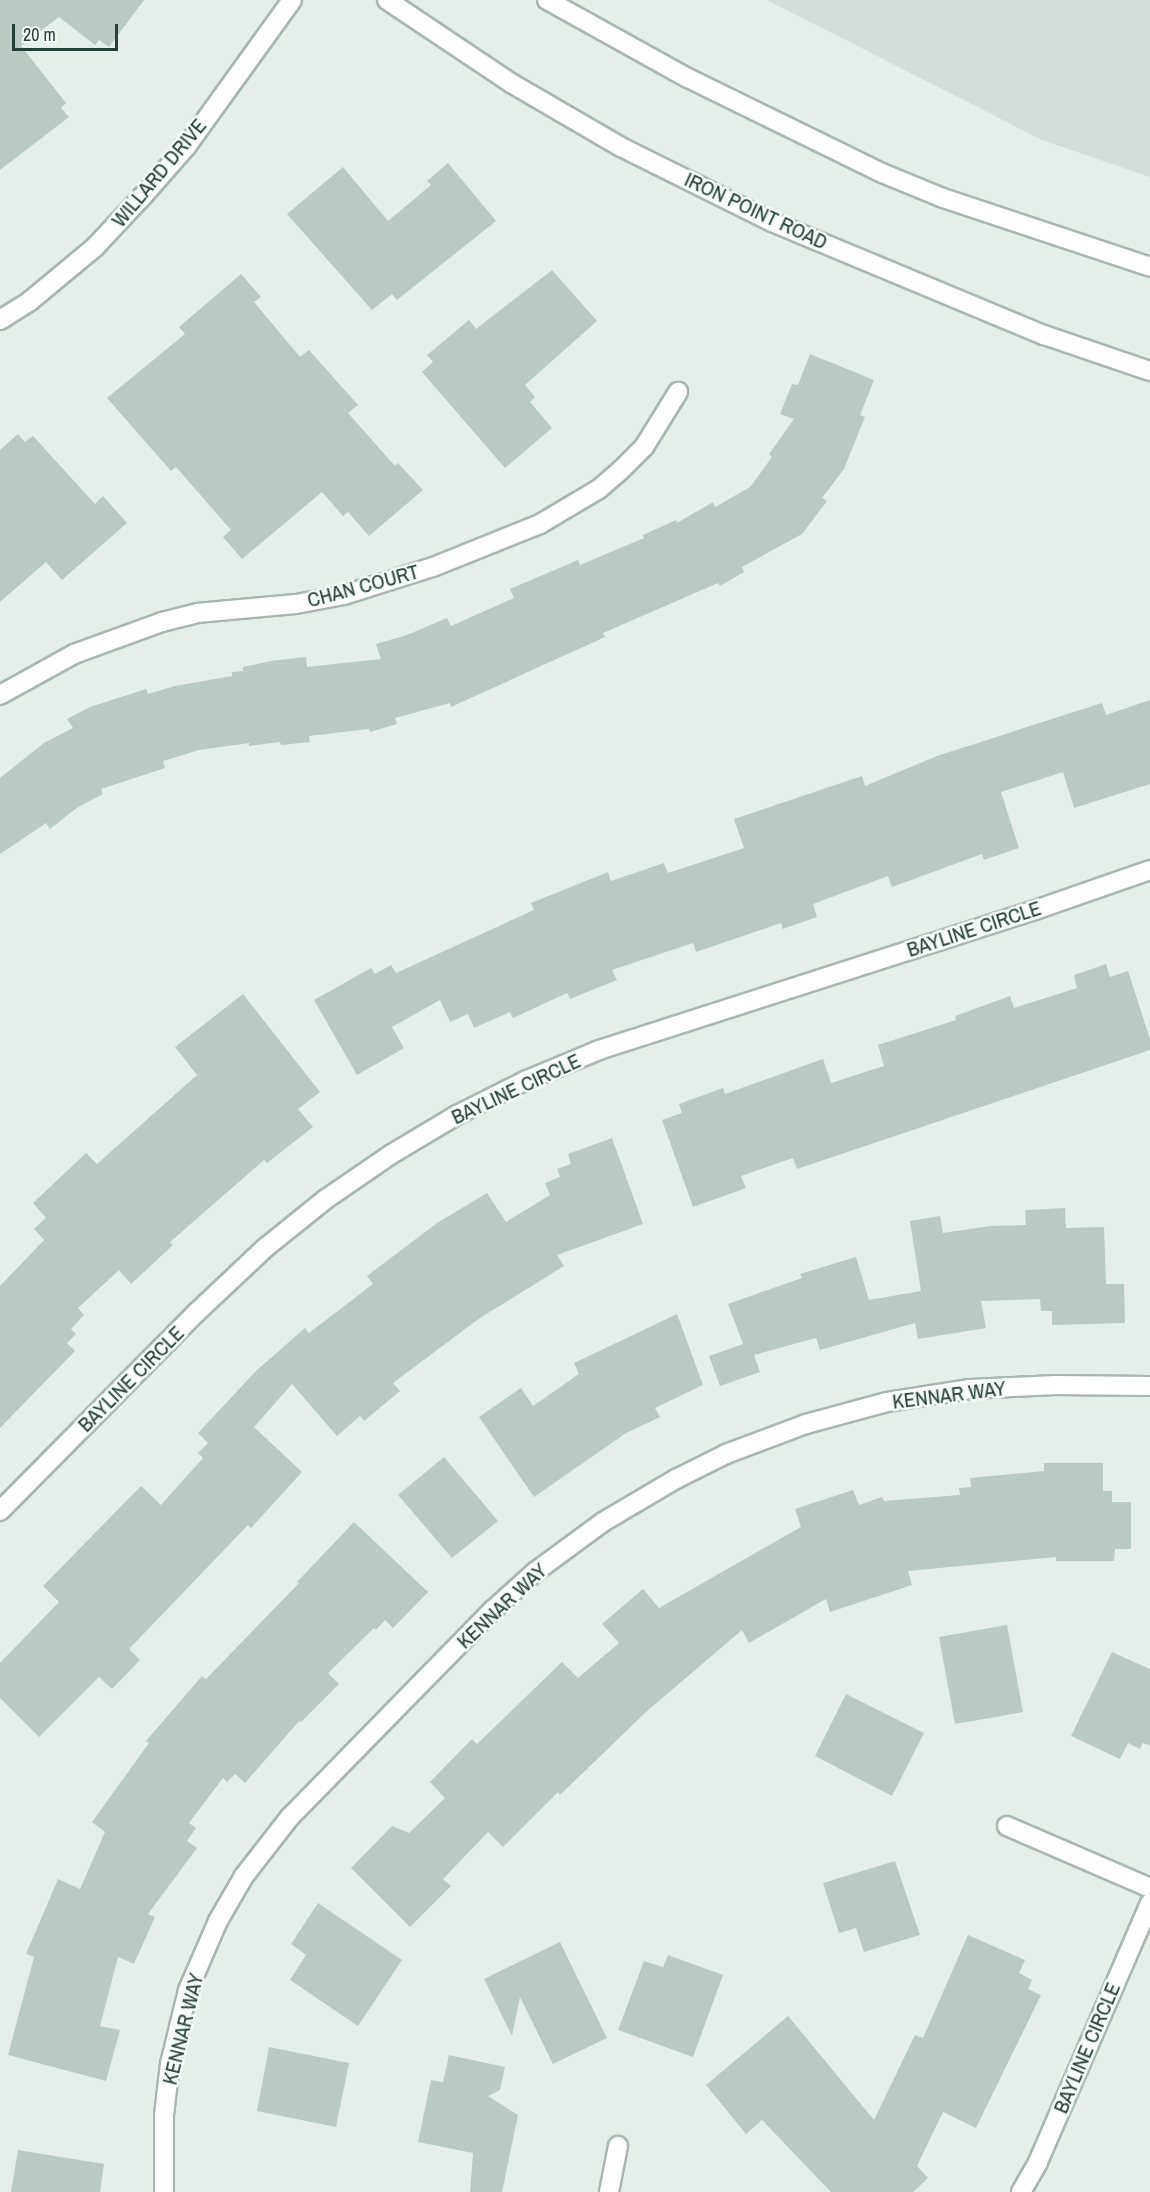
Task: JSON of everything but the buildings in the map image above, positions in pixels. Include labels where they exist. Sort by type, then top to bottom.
[{"type":"street","name":"WILLARD DRIVE","points":[[0,320],[30,301],[95,247],[142,197],[186,147],[292,0]]},
{"type":"street","name":"IRON POINT ROAD","points":[[387,0],[511,83],[621,147],[772,222],[1044,335],[1150,371]]},
{"type":"street","points":[[547,0],[688,78],[872,168],[954,202],[1150,267]]},
{"type":"street","name":"CHAN COURT","points":[[0,695],[74,654],[162,622],[197,613],[296,604],[344,595],[433,567],[540,524],[599,489],[621,470],[644,447],[678,392]]},
{"type":"street","name":"BAYLINE CIRCLE","points":[[0,1511],[196,1313],[265,1248],[335,1193],[390,1155],[457,1115],[527,1080],[599,1050],[1035,910],[1150,870]]},
{"type":"street","name":"KENNAR WAY","points":[[164,2192],[164,2115],[170,2064],[188,1990],[218,1921],[244,1876],[290,1817],[494,1610],[535,1572],[603,1522],[676,1479],[726,1454],[806,1424],[887,1402],[970,1389],[1056,1385],[1150,1386]]},
{"type":"street","points":[[1007,1827],[1150,1888]]},
{"type":"street","name":"BAYLINE CIRCLE","points":[[1021,2192],[1038,2162],[1150,1903]]},
{"type":"street","points":[[609,2192],[618,2146]]},
{"type":"shaded area","points":[[767,0],[1150,0],[1150,177],[1042,140]]}]
